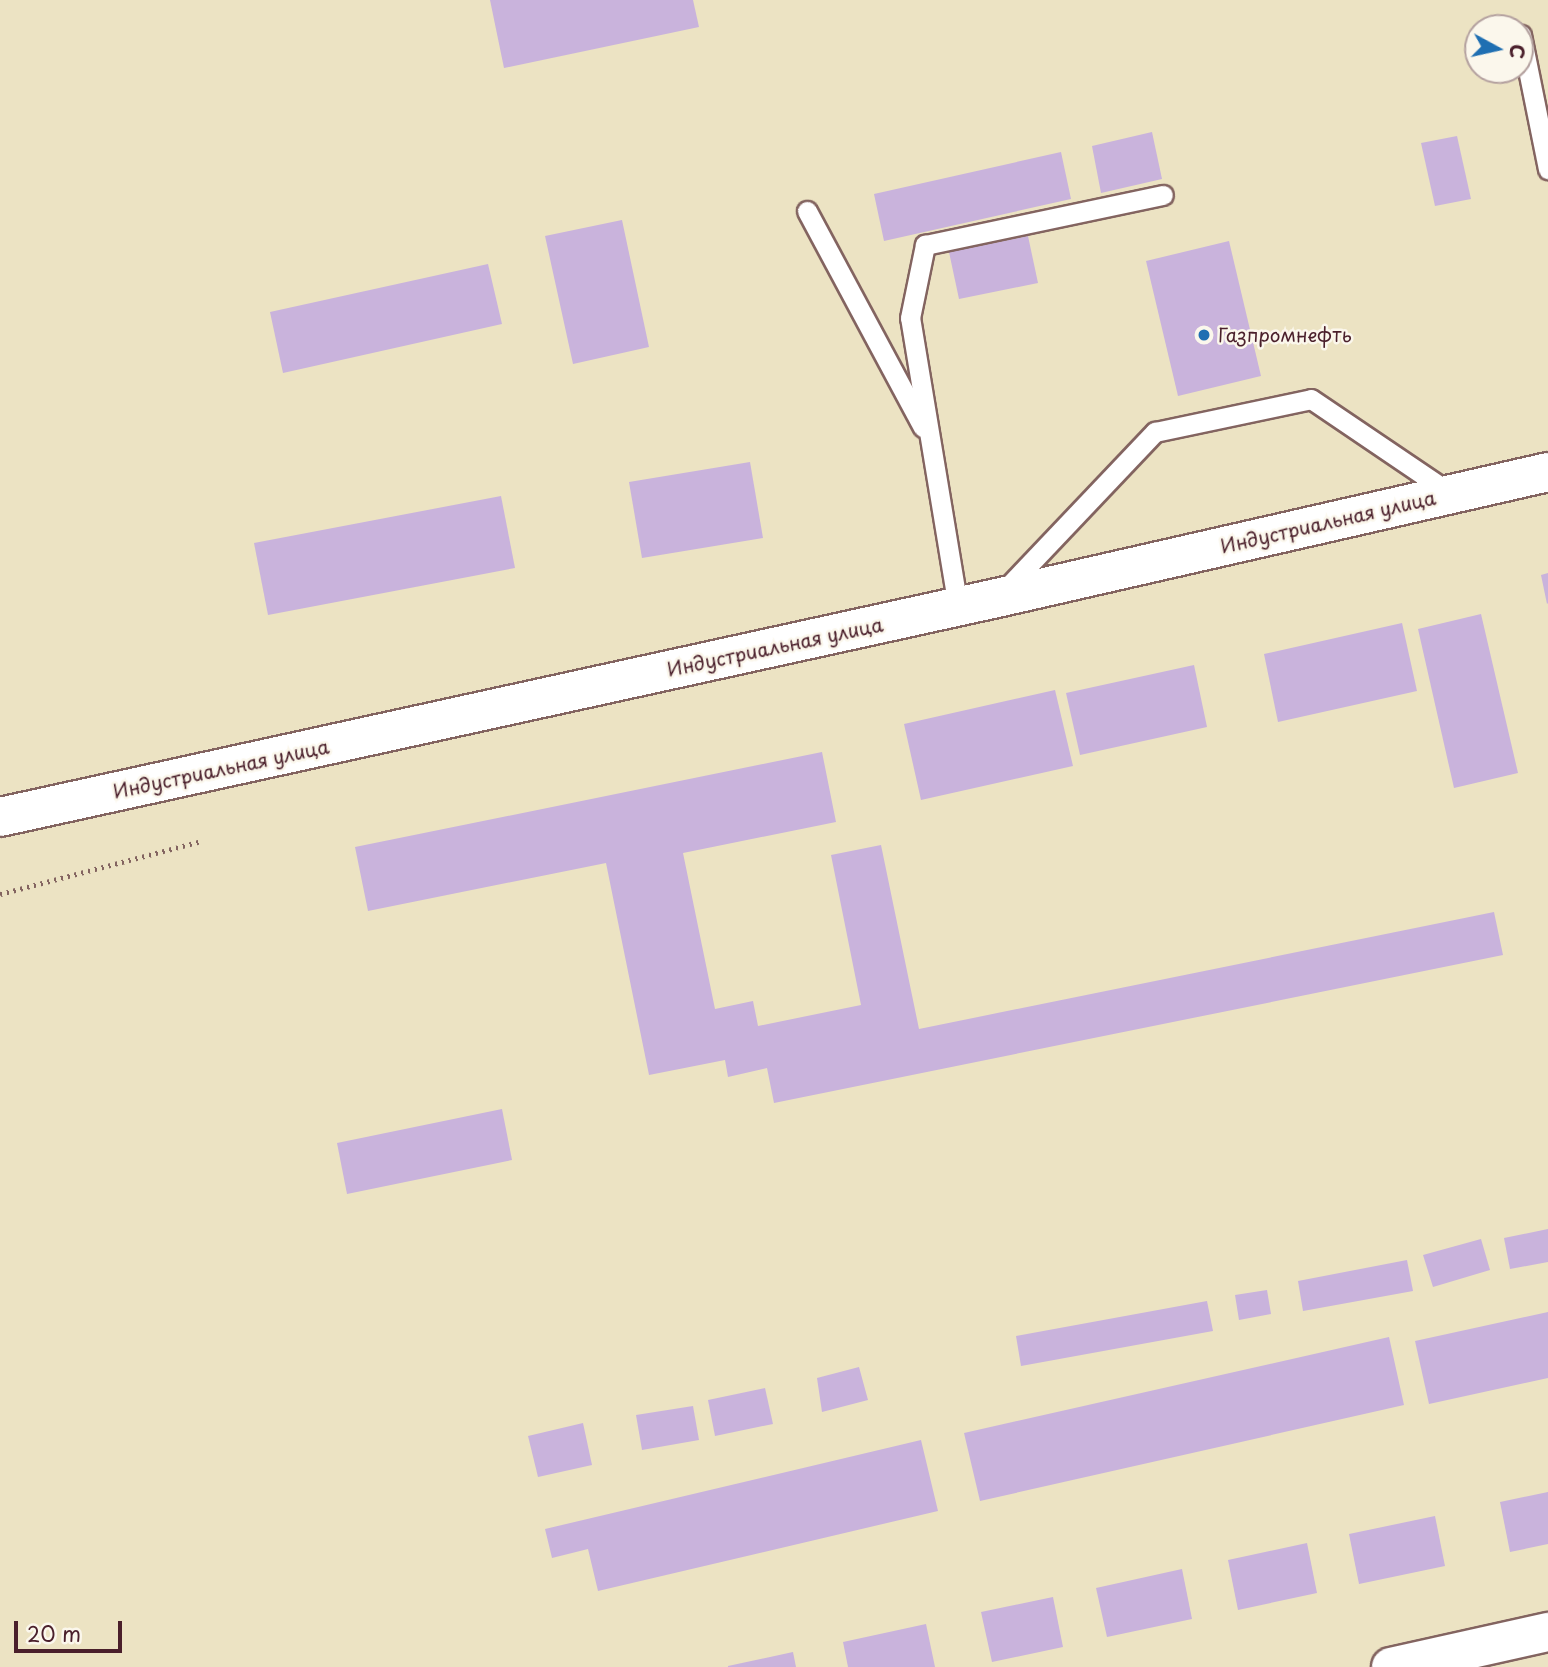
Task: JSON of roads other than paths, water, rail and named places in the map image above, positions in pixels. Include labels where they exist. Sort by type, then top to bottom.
[{"type":"street","name":"Индустриальная улица","points":[[0,817],[958,607],[1548,472]]},
{"type":"street","points":[[1391,1667],[1433,1663],[1548,1632]]},
{"type":"lane","points":[[1531,84],[1548,169]]},
{"type":"lane","points":[[958,607],[910,318],[925,245],[1163,195]]},
{"type":"lane","points":[[807,211],[930,440]]},
{"type":"lane","points":[[997,598],[1155,432],[1311,399],[1450,494]]},
{"type":"place","name":"Газпромнефть","points":[[1204,335]]}]
